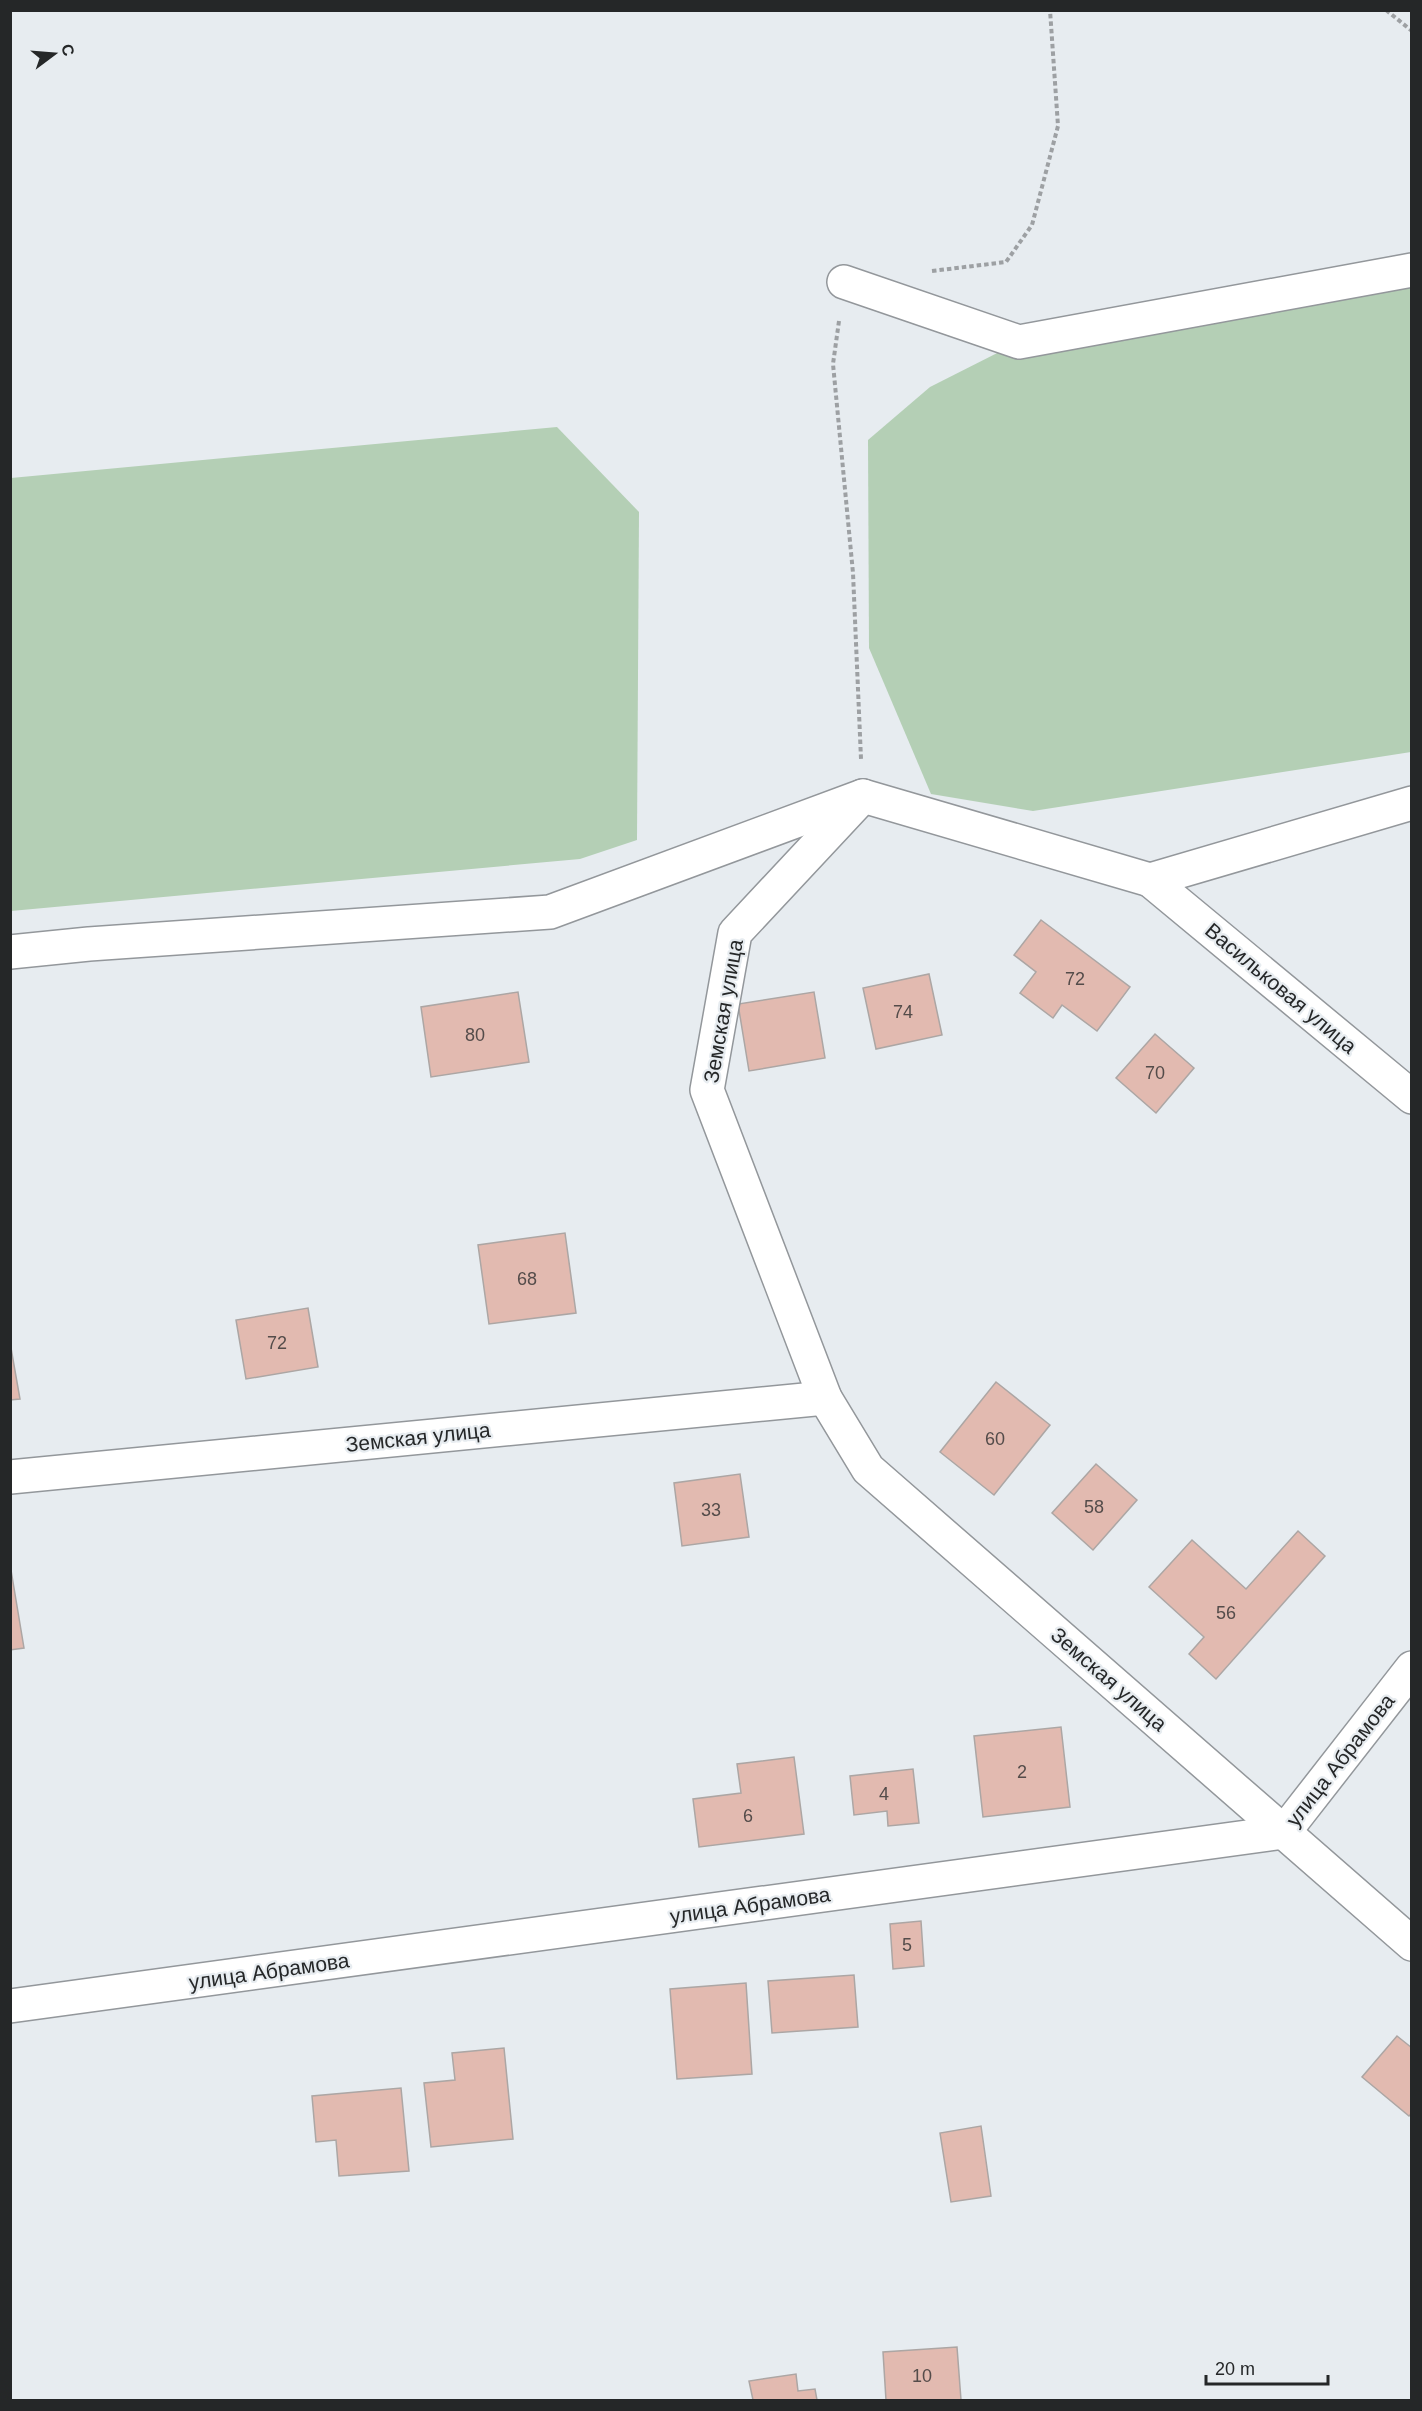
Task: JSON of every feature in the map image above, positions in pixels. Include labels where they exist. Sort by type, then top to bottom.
[{"type":"street","points":[[844,282],[1019,342],[1412,270]]},
{"type":"street","points":[[10,952],[550,912],[863,796],[1150,880],[1412,802]]},
{"type":"street","name":"Земская улица","points":[[863,796],[735,933],[707,1090],[825,1398],[868,1469],[1412,1944]]},
{"type":"street","name":"Васильковая улица","points":[[1150,880],[1412,1097]]},
{"type":"street","name":"Земская улица","points":[[10,1477],[825,1398]]},
{"type":"street","name":"улица Абрамова","points":[[10,2006],[1284,1832],[1412,1668]]},
{"type":"path","points":[[925,272],[1006,262],[1032,225],[1058,126],[1050,10]]},
{"type":"path","points":[[1386,10],[1412,31]]},
{"type":"path","points":[[844,282],[833,364],[853,573],[863,796]]},
{"type":"green space","points":[[1411,270],[1411,752],[1033,811],[931,794],[869,648],[868,440],[930,387],[1019,342]]},
{"type":"green space","points":[[557,427],[639,512],[637,840],[580,859],[11,911],[11,478]]},
{"type":"building","points":[[1041,920],[1130,987],[1097,1031],[1062,1005],[1053,1018],[1020,993],[1036,972],[1014,955]]},
{"type":"building","points":[[929,974],[942,1035],[876,1049],[863,988]]},
{"type":"building","points":[[518,992],[529,1062],[431,1077],[421,1007]]},
{"type":"building","points":[[814,992],[825,1058],[749,1071],[738,1004]]},
{"type":"building","points":[[1155,1034],[1194,1068],[1156,1113],[1116,1078]]},
{"type":"building","points":[[565,1233],[576,1313],[489,1324],[478,1245]]},
{"type":"building","points":[[308,1308],[318,1367],[246,1379],[236,1320]]},
{"type":"building","points":[[10,1348],[20,1399],[10,1400]]},
{"type":"building","points":[[996,1382],[1050,1425],[994,1495],[940,1452]]},
{"type":"building","points":[[1096,1464],[1137,1500],[1093,1550],[1052,1513]]},
{"type":"building","points":[[740,1474],[749,1537],[682,1546],[674,1483]]},
{"type":"building","points":[[1298,1531],[1325,1556],[1216,1679],[1189,1654],[1204,1637],[1149,1587],[1192,1540],[1246,1589]]},
{"type":"building","points":[[10,1570],[24,1648],[10,1650]]},
{"type":"building","points":[[1061,1727],[1070,1807],[983,1817],[974,1736]]},
{"type":"building","points":[[794,1757],[804,1834],[699,1847],[693,1799],[741,1793],[737,1764]]},
{"type":"building","points":[[913,1769],[919,1823],[888,1826],[887,1811],[854,1815],[850,1776]]},
{"type":"building","points":[[921,1921],[924,1966],[893,1969],[890,1924]]},
{"type":"building","points":[[854,1975],[858,2027],[772,2033],[768,1981]]},
{"type":"building","points":[[746,1983],[752,2074],[677,2079],[670,1989]]},
{"type":"building","points":[[1397,2036],[1412,2048],[1412,2113],[1409,2116],[1362,2077]]},
{"type":"building","points":[[504,2048],[513,2139],[431,2147],[424,2083],[455,2080],[452,2053]]},
{"type":"building","points":[[401,2088],[409,2171],[339,2176],[336,2140],[316,2142],[312,2096]]},
{"type":"building","points":[[981,2126],[991,2196],[951,2202],[940,2133]]},
{"type":"building","points":[[957,2347],[961,2400],[886,2400],[883,2352]]},
{"type":"building","points":[[796,2374],[798,2391],[815,2389],[817,2400],[753,2400],[749,2381]]}]
